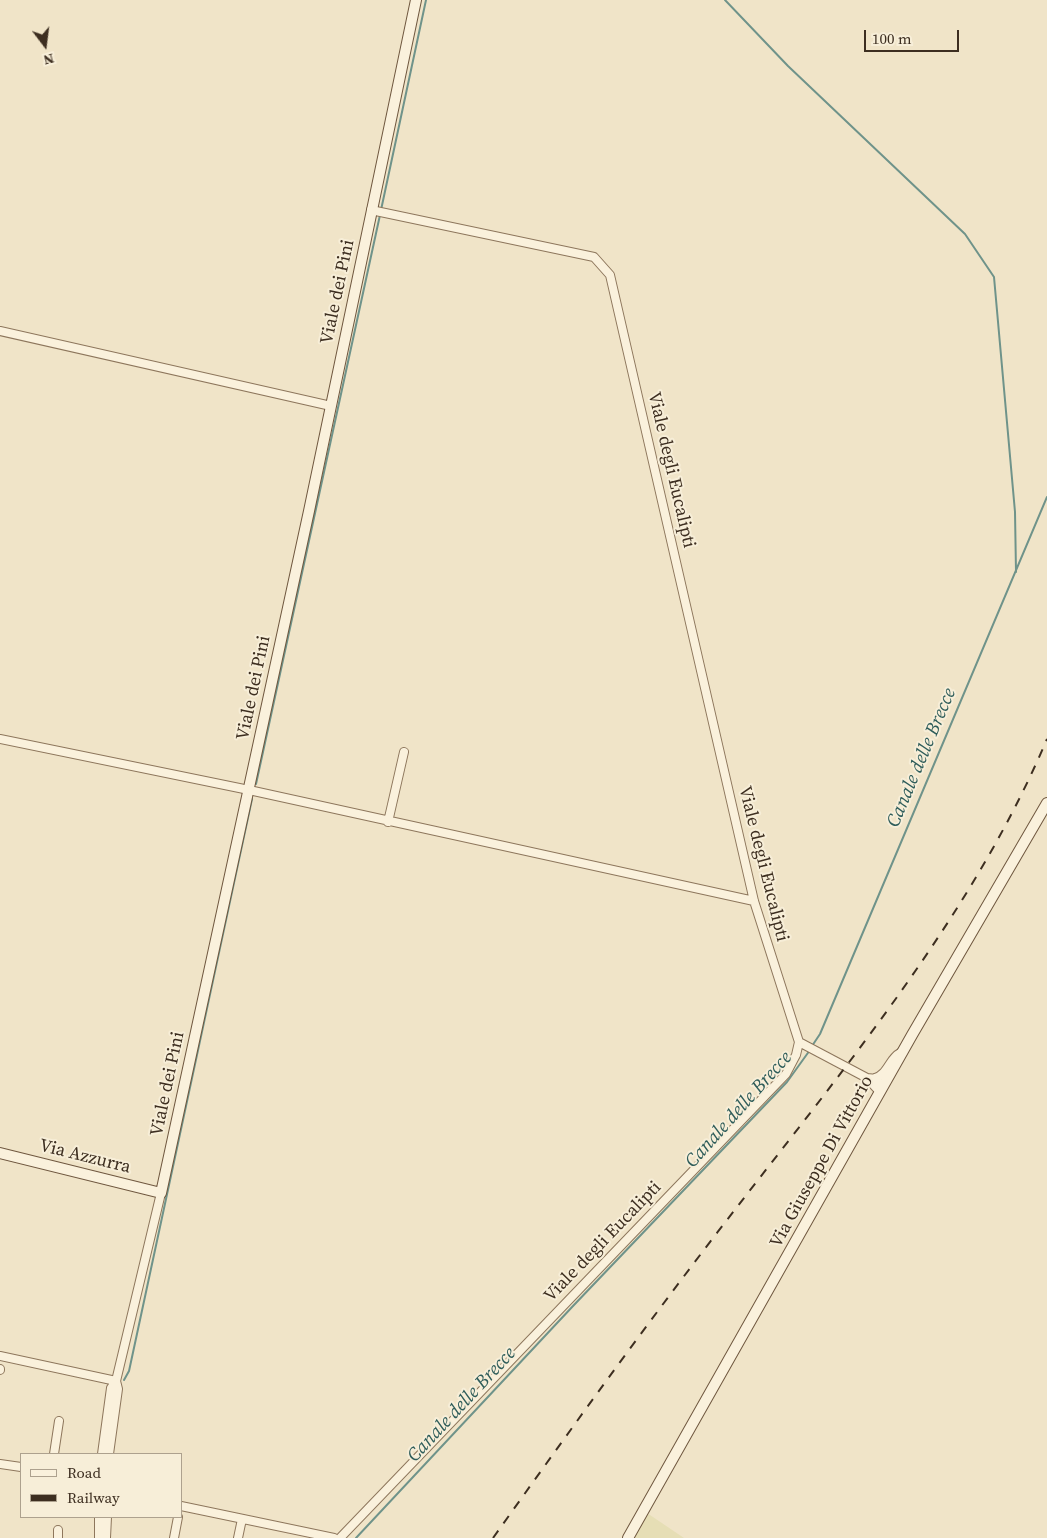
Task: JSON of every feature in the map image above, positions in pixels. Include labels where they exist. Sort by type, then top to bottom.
[{"type":"street","name":"Viale dei Pini","points":[[102,1453],[111,1388],[116,1381],[161,1193],[374,211],[416,0]]},
{"type":"street","name":"Viale degli Eucalipti","points":[[340,1538],[786,1074],[802,1043],[754,901],[610,275],[594,257],[374,211]]},
{"type":"street","points":[[0,331],[331,406]]},
{"type":"street","points":[[0,738],[249,790],[754,901]]},
{"type":"street","points":[[388,822],[404,752]]},
{"type":"street","name":"Via Giuseppe Di Vittorio","points":[[628,1538],[902,1052],[1047,803]]},
{"type":"street","points":[[802,1043],[871,1078],[881,1090]]},
{"type":"street","points":[[871,1078],[883,1074],[894,1057],[902,1052]]},
{"type":"street","name":"Via Azzurra","points":[[0,1153],[161,1193]]},
{"type":"street","points":[[0,1356],[116,1381]]},
{"type":"street","name":"Viale dei Pini","points":[[109,1453],[118,1389],[116,1381]]},
{"type":"street","points":[[54,1453],[59,1421]]},
{"type":"street","points":[[0,1464],[20,1467]]},
{"type":"street","points":[[182,1506],[334,1538]]},
{"type":"street","points":[[99,1518],[99,1538]]},
{"type":"street","points":[[106,1538],[107,1518]]},
{"type":"street","points":[[174,1538],[178,1518]]},
{"type":"street","points":[[238,1538],[242,1519]]},
{"type":"shaded area","points":[[647,1513],[684,1538],[633,1538]]},
{"type":"waterway","points":[[381,210],[426,0]]},
{"type":"waterway","points":[[725,0],[788,66],[965,234],[994,277],[1015,512],[1016,572]]},
{"type":"waterway","points":[[256,784],[380,215]]},
{"type":"waterway","name":"Canale delle Brecce","points":[[812,1046],[820,1034],[1047,497]]},
{"type":"waterway","points":[[124,1380],[129,1371],[252,799]]},
{"type":"waterway","name":"Canale delle Brecce","points":[[356,1538],[573,1306],[787,1082],[810,1050]]},
{"type":"railway","points":[[493,1538],[644,1330],[866,1040],[907,982],[947,924],[984,864],[1017,802],[1047,739]]}]
